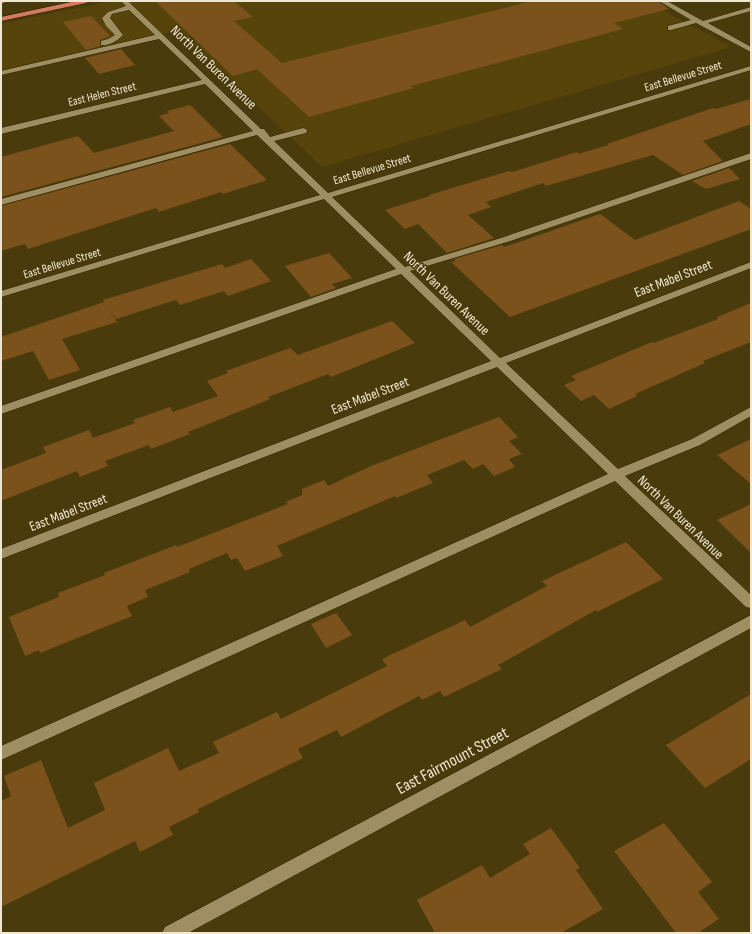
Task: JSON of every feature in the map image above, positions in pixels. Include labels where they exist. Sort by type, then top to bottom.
[{"type":"main road","points":[[1,2],[5,1]]},
{"type":"main road","points":[[1,19],[86,1]]},
{"type":"street","points":[[662,1],[751,50]]},
{"type":"street","points":[[61,52],[111,41],[120,35],[106,18],[110,13],[128,4]]},
{"type":"street","name":"North Van Buren Avenue","points":[[128,4],[498,362],[751,603]]},
{"type":"street","points":[[671,28],[751,9]]},
{"type":"street","points":[[1,73],[161,36]]},
{"type":"street","name":"East Bellevue Street","points":[[1,294],[751,68]]},
{"type":"street","name":"East Helen Street","points":[[1,131],[208,80]]},
{"type":"street","points":[[1,202],[260,131]]},
{"type":"street","points":[[270,140],[303,131]]},
{"type":"street","points":[[1,410],[404,270],[512,238],[751,156]]},
{"type":"street","name":"East Mabel Street","points":[[1,554],[751,264]]},
{"type":"street","points":[[1,753],[616,475],[696,442],[751,411]]},
{"type":"street","name":"East Fairmount Street","points":[[172,933],[751,621]]},
{"type":"shaded area","points":[[111,1],[646,1],[731,47],[322,167],[178,30],[1,71],[1,24]]},
{"type":"building","points":[[155,1],[234,1],[253,17],[234,21],[282,63],[532,1],[658,1],[669,9],[614,23],[623,29],[411,86],[414,88],[309,117],[257,69],[233,76]]},
{"type":"building","points":[[91,16],[110,36],[100,40],[100,46],[86,50],[63,22]]},
{"type":"building","points":[[121,49],[135,65],[99,74],[85,58]]},
{"type":"building","points":[[751,99],[751,124],[703,141],[723,161],[683,175],[653,155],[546,186],[543,183],[486,202],[491,207],[468,215],[494,238],[447,253],[418,224],[405,229],[385,210],[509,171],[512,172],[577,152],[578,154],[609,145],[607,144],[713,108],[716,109]]},
{"type":"building","points":[[190,105],[223,137],[1,197],[1,157],[78,136],[94,153],[174,131],[159,116],[169,113],[167,111]]},
{"type":"building","points":[[230,144],[267,180],[223,194],[221,192],[159,212],[156,208],[28,249],[25,244],[1,251],[1,206]]},
{"type":"building","points":[[729,168],[740,179],[706,189],[692,181]]},
{"type":"building","points":[[739,201],[751,209],[751,229],[510,317],[451,262],[456,261],[454,259],[502,245],[504,247],[600,214],[635,240]]},
{"type":"building","points":[[329,253],[352,278],[332,284],[336,288],[311,297],[285,266]]},
{"type":"building","points":[[251,259],[271,281],[228,296],[224,291],[180,305],[176,300],[116,319],[109,309],[117,322],[62,339],[80,370],[49,380],[33,351],[1,361],[1,337],[104,302],[103,300],[222,264],[225,268]]},
{"type":"building","points":[[751,303],[751,342],[703,361],[705,363],[635,394],[637,396],[609,409],[594,395],[581,401],[564,385],[576,380],[571,376],[652,342],[654,343],[718,319],[717,317]]},
{"type":"building","points":[[392,321],[415,343],[331,377],[328,374],[268,397],[270,399],[188,432],[190,434],[151,449],[149,445],[105,461],[108,466],[80,477],[77,471],[1,501],[1,470],[46,453],[43,447],[89,430],[93,438],[135,423],[133,420],[170,407],[173,412],[218,396],[207,381],[228,373],[226,371],[290,348],[298,355]]},
{"type":"building","points":[[499,417],[518,437],[509,441],[522,454],[509,459],[515,467],[494,476],[483,464],[473,469],[464,460],[427,475],[433,483],[396,498],[395,496],[277,546],[283,556],[245,571],[237,558],[231,560],[227,553],[189,569],[190,572],[145,590],[148,597],[127,606],[132,616],[40,653],[39,650],[25,656],[9,617],[59,597],[58,593],[105,575],[104,573],[176,545],[177,547],[288,504],[286,502],[302,495],[302,489],[324,480],[328,486],[371,466]]},
{"type":"building","points":[[751,439],[751,484],[717,455]]},
{"type":"building","points":[[751,504],[751,553],[717,520]]},
{"type":"building","points":[[626,542],[663,579],[597,612],[596,610],[498,665],[502,669],[444,697],[440,691],[422,700],[419,696],[341,737],[337,730],[298,749],[303,758],[198,809],[199,812],[169,827],[173,835],[140,852],[135,841],[1,907],[1,801],[11,796],[4,776],[41,760],[68,828],[105,810],[94,783],[168,748],[179,771],[219,753],[213,742],[277,712],[281,719],[387,666],[382,659],[465,620],[470,627],[547,586],[542,581]]},
{"type":"building","points":[[336,613],[352,635],[326,648],[311,624]]},
{"type":"building","points":[[751,694],[751,759],[705,788],[666,745]]},
{"type":"building","points":[[664,823],[712,882],[698,892],[719,919],[698,933],[676,933],[614,851]]},
{"type":"building","points":[[551,828],[580,868],[576,870],[603,909],[561,933],[435,933],[417,900],[482,865],[490,878],[530,854],[523,844]]}]
